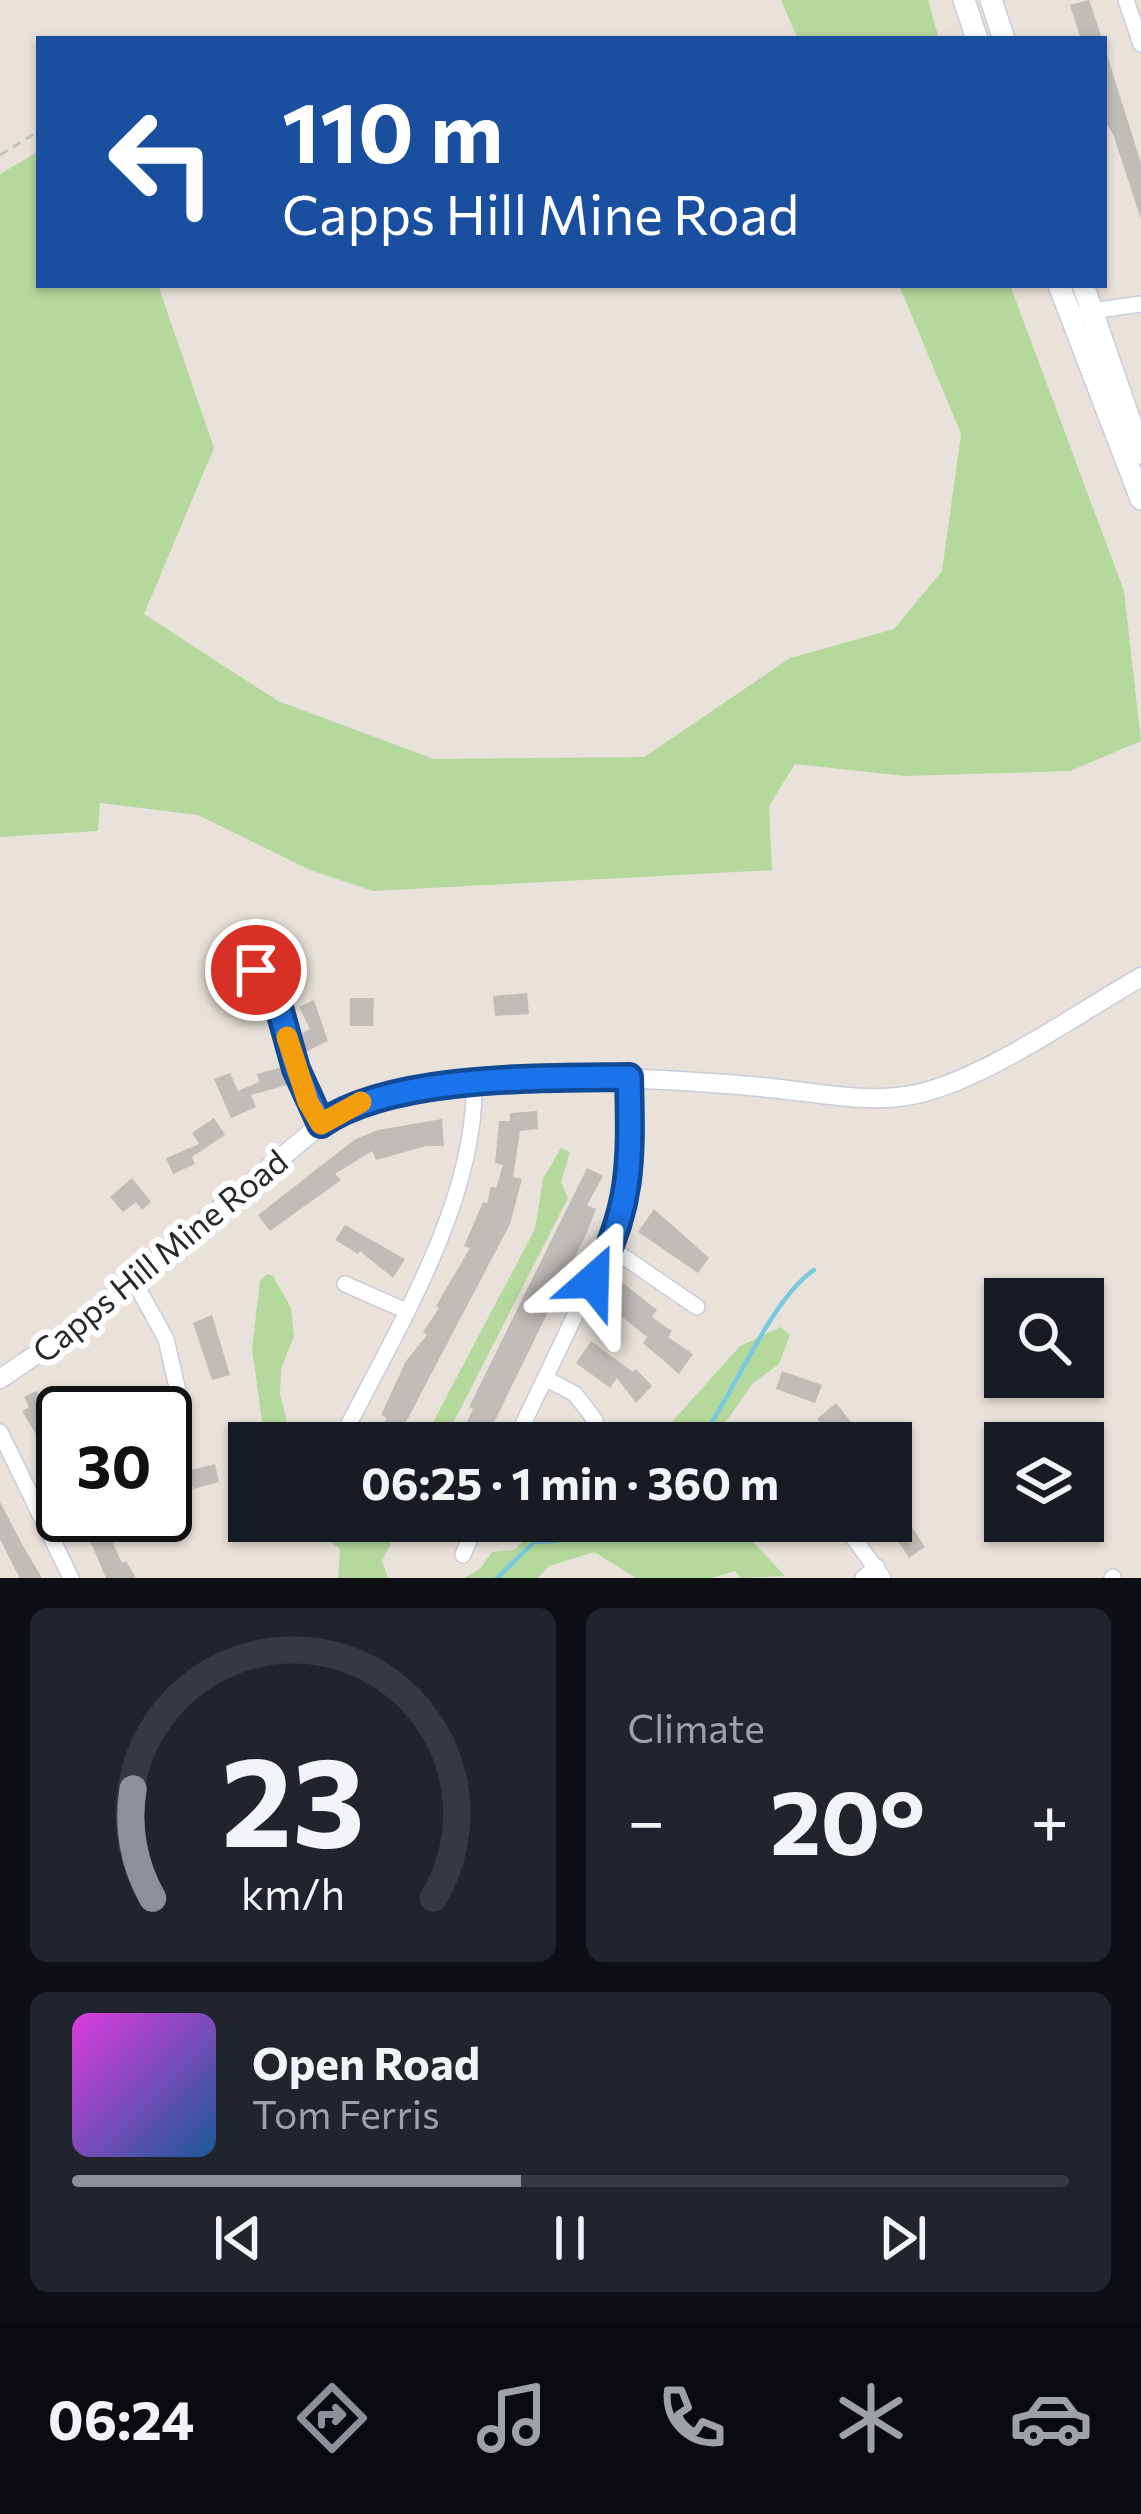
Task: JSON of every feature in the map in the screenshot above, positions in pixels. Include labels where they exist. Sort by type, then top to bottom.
[{"type":"main road","points":[[964,0],[975,36]]},
{"type":"main road","points":[[991,0],[1003,36]]},
{"type":"main road","points":[[1061,288],[1080,313],[1141,453]]},
{"type":"main road","points":[[1083,288],[1080,313],[1141,499]]},
{"type":"street","points":[[1126,0],[1141,44]]},
{"type":"street","points":[[1080,313],[1141,304]]},
{"type":"street","name":"Capps Hill Mine Road","points":[[0,1379],[45,1351],[321,1124],[352,1106],[381,1096],[474,1085],[629,1077],[906,1096],[967,1076],[1141,977]]},
{"type":"street","points":[[524,1422],[611,1248],[631,1173],[629,1077]]},
{"type":"street","points":[[349,1422],[440,1238],[462,1177],[474,1116],[474,1085]]},
{"type":"street","points":[[611,1248],[697,1307]]},
{"type":"street","points":[[133,1279],[166,1339],[177,1386]]},
{"type":"street","points":[[345,1284],[404,1310]]},
{"type":"street","points":[[545,1378],[575,1394],[595,1420]]},
{"type":"street","points":[[0,1432],[71,1578]]},
{"type":"street","points":[[463,1556],[469,1542]]},
{"type":"street","points":[[857,1542],[880,1572],[862,1578]]},
{"type":"lane","points":[[225,967],[266,973],[272,982],[296,1069],[321,1124]]},
{"type":"path","points":[[0,155],[36,133]]},
{"type":"green space","points":[[781,0],[928,0],[938,36],[797,36]]},
{"type":"green space","points":[[36,153],[36,288],[159,288],[214,448],[144,614],[278,701],[434,759],[644,757],[790,658],[894,629],[942,571],[961,434],[900,288],[1011,288],[1124,591],[1141,741],[1070,771],[905,776],[795,764],[769,806],[772,870],[373,891],[310,870],[198,815],[100,803],[98,831],[0,837],[0,174]]},
{"type":"green space","points":[[561,1148],[570,1152],[561,1182],[568,1198],[454,1422],[433,1422],[535,1229],[543,1179]]},
{"type":"green space","points":[[267,1274],[273,1276],[291,1308],[294,1336],[281,1369],[280,1393],[287,1422],[262,1422],[252,1349],[260,1281]]},
{"type":"green space","points":[[781,1327],[790,1335],[779,1364],[753,1383],[726,1422],[672,1422],[740,1346]]},
{"type":"green space","points":[[331,1542],[392,1542],[382,1561],[388,1578],[338,1578],[340,1549]]},
{"type":"green space","points":[[522,1542],[752,1542],[785,1576],[741,1578],[735,1571],[712,1578],[636,1578],[594,1552],[549,1566],[538,1578],[464,1578],[480,1569],[492,1552],[514,1550]]},
{"type":"building","points":[[1089,0],[1101,36],[1080,36],[1070,5]]},
{"type":"building","points":[[1107,55],[1141,163],[1141,219],[1107,125]]},
{"type":"building","points":[[527,993],[529,1014],[495,1016],[493,996]]},
{"type":"building","points":[[350,998],[374,998],[373,1026],[350,1026]]},
{"type":"building","points":[[314,1000],[328,1041],[303,1053],[296,1036],[310,1029],[299,1007]]},
{"type":"building","points":[[282,1067],[287,1085],[251,1095],[256,1107],[231,1118],[214,1079],[230,1073],[238,1091],[259,1082],[257,1074]]},
{"type":"building","points":[[537,1111],[538,1129],[520,1131],[513,1177],[522,1179],[510,1224],[406,1422],[385,1422],[387,1418],[381,1415],[406,1361],[427,1335],[423,1332],[470,1248],[464,1246],[483,1202],[487,1203],[491,1187],[496,1188],[503,1165],[495,1163],[499,1121],[510,1121],[510,1113]]},
{"type":"building","points":[[214,1118],[225,1135],[192,1157],[195,1164],[173,1174],[166,1158],[199,1144],[192,1133]]},
{"type":"building","points":[[442,1119],[444,1146],[426,1146],[376,1160],[372,1151],[335,1174],[341,1180],[270,1231],[258,1215],[354,1140],[378,1130]]},
{"type":"building","points":[[587,1168],[603,1176],[587,1205],[596,1209],[587,1232],[494,1422],[467,1422],[473,1409],[469,1407]]},
{"type":"building","points":[[132,1178],[151,1202],[142,1210],[136,1202],[123,1212],[110,1197]]},
{"type":"building","points":[[654,1209],[709,1258],[698,1273],[638,1232]]},
{"type":"building","points":[[345,1225],[405,1259],[393,1278],[360,1251],[335,1240]]},
{"type":"building","points":[[623,1283],[657,1310],[652,1317],[672,1331],[668,1337],[693,1354],[679,1374],[643,1343],[647,1337],[606,1304]]},
{"type":"building","points":[[212,1315],[230,1375],[212,1380],[193,1323]]},
{"type":"building","points":[[591,1341],[633,1372],[636,1369],[652,1386],[636,1403],[617,1378],[610,1388],[576,1363]]},
{"type":"building","points":[[782,1371],[822,1385],[815,1403],[776,1389]]},
{"type":"building","points":[[36,1391],[36,1434],[22,1411],[29,1407],[24,1397]]},
{"type":"building","points":[[836,1403],[851,1422],[820,1422],[817,1419]]},
{"type":"building","points":[[215,1464],[219,1482],[193,1489],[192,1470]]},
{"type":"building","points":[[0,1502],[42,1578],[20,1578],[0,1539]]},
{"type":"building","points":[[912,1527],[925,1547],[909,1558],[899,1542],[912,1542]]},
{"type":"building","points":[[91,1542],[112,1542],[136,1578],[106,1578]]},
{"type":"waterway","points":[[712,1422],[782,1303],[814,1270]]},
{"type":"waterway","points":[[497,1578],[534,1542]]},
{"type":"slow traffic","points":[[287,1037],[308,1102],[321,1124],[361,1102]]},
{"type":"route","points":[[256,970],[272,982],[296,1069],[321,1124],[365,1100],[414,1090],[629,1077],[628,1193],[611,1248],[593,1281]]}]
